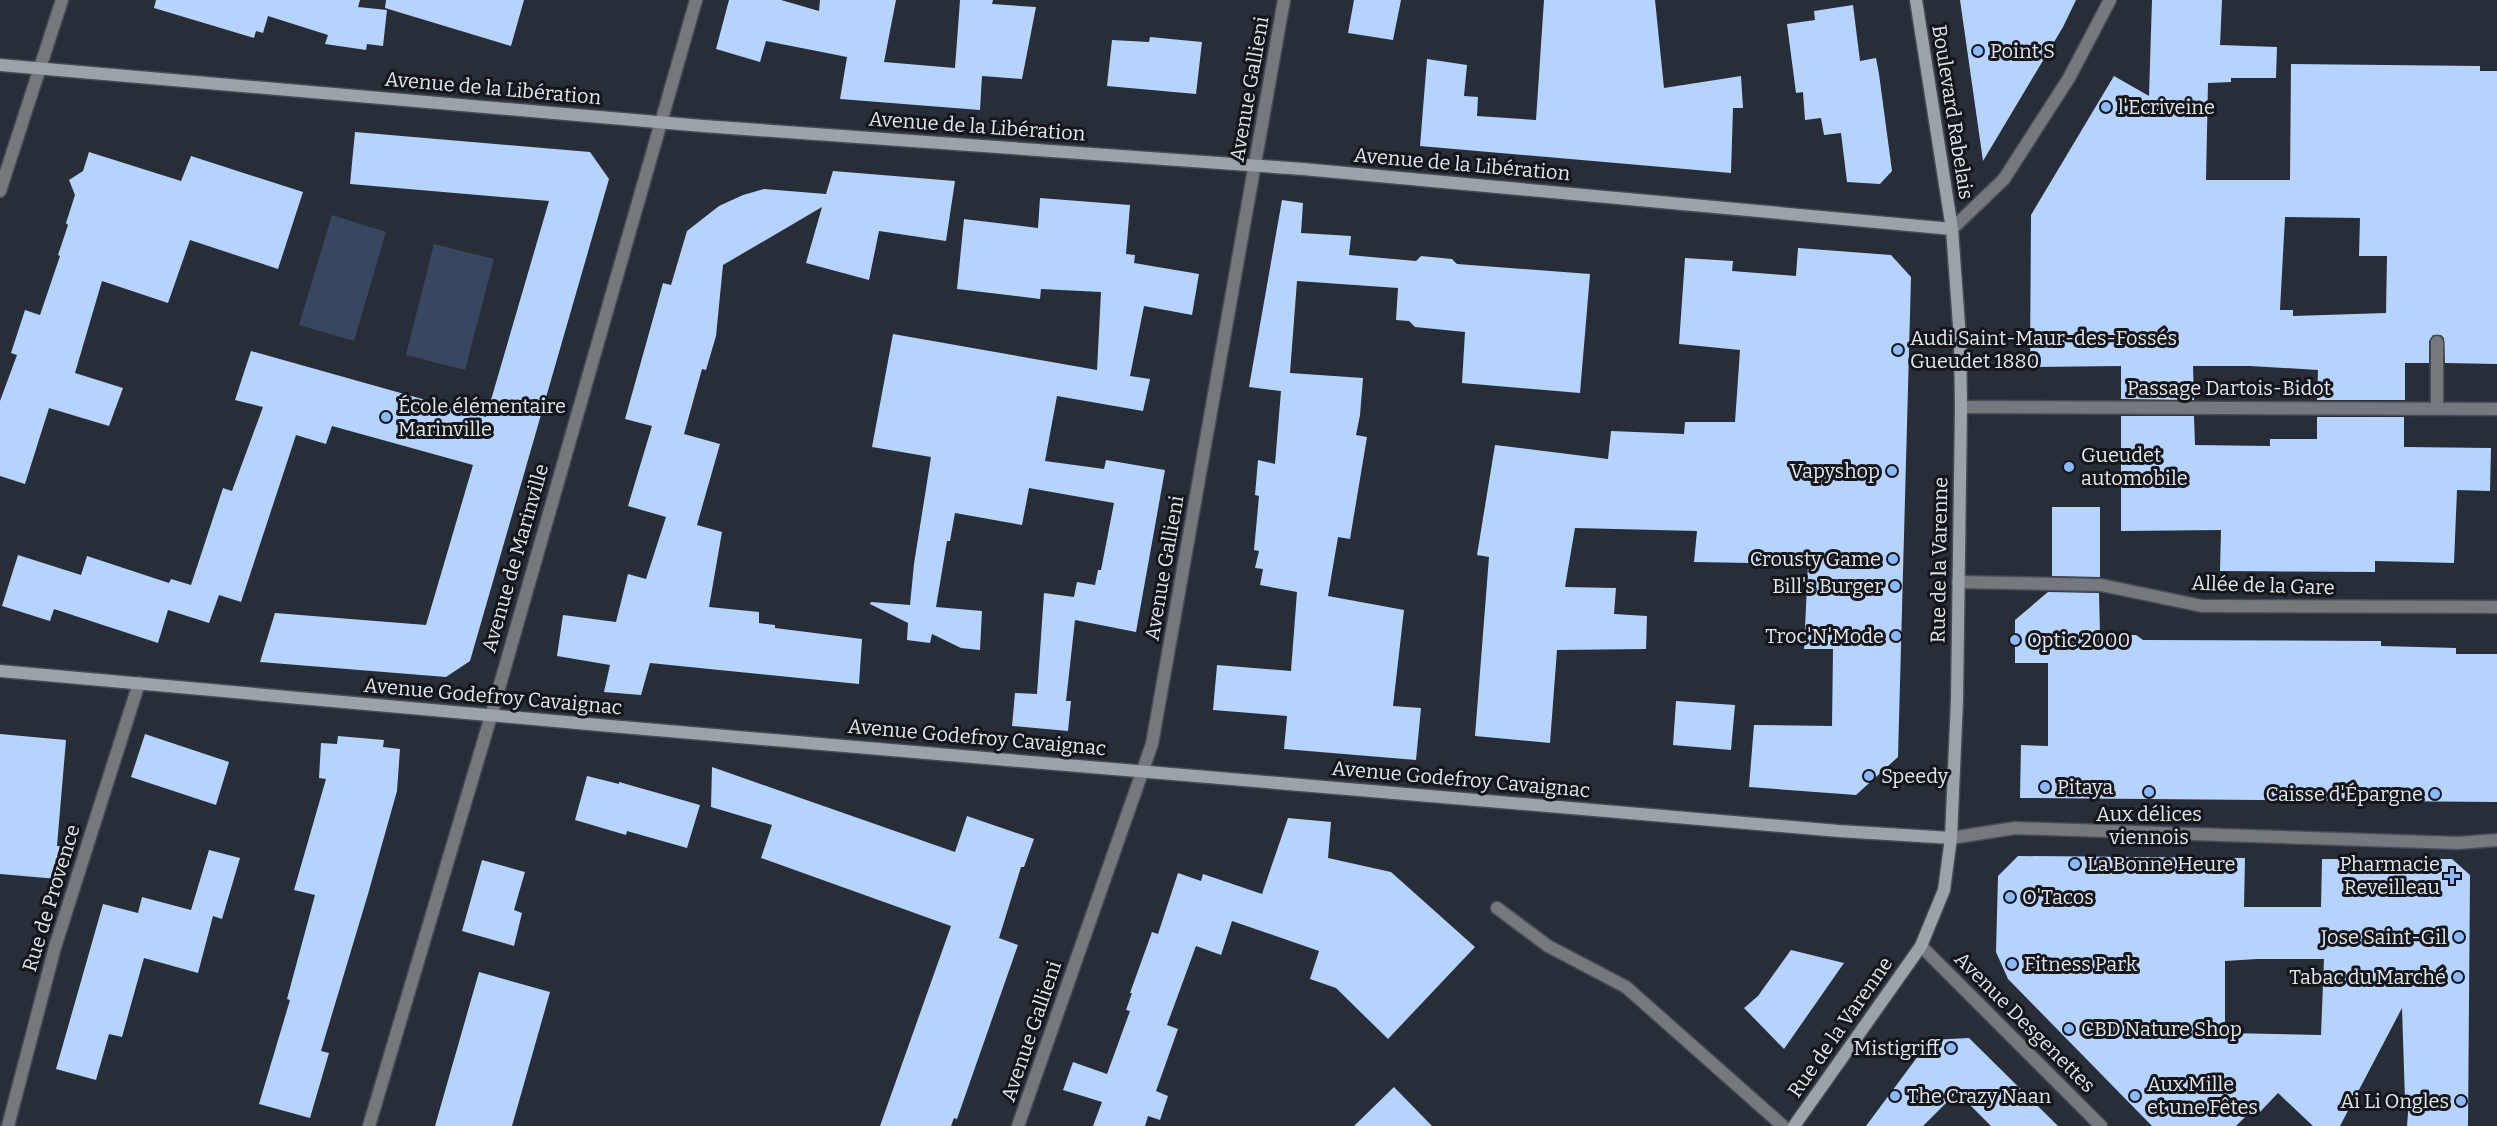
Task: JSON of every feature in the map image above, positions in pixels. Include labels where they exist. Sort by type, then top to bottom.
[{"type":"main road","name":"Boulevard Rabelais","points":[[1916,0],[1952,229]]},
{"type":"main road","name":"Avenue de la Libération","points":[[0,65],[663,123],[1256,165],[1952,229]]},
{"type":"main road","name":"Rue de la Varenne","points":[[1794,1126],[1922,946],[1944,890],[1951,838],[1956,753],[1961,407],[1960,339],[1952,229]]},
{"type":"main road","name":"Avenue Godefroy Cavaignac","points":[[0,671],[491,716],[1839,831],[1951,838]]},
{"type":"street","points":[[0,191],[62,0]]},
{"type":"street","name":"Avenue de Marinville","points":[[369,1126],[491,716],[663,123],[696,0]]},
{"type":"street","name":"Avenue Gallieni","points":[[1018,1126],[1152,744],[1284,0]]},
{"type":"street","points":[[1952,229],[2004,179],[2068,78],[2110,0]]},
{"type":"street","points":[[2437,342],[2437,408]]},
{"type":"street","name":"Passage Dartois-Bidot","points":[[1961,407],[2497,409]]},
{"type":"street","name":"Allée de la Gare","points":[[1958,582],[2101,585],[2202,606],[2497,607]]},
{"type":"street","name":"Rue de Provence","points":[[8,1126],[55,947],[139,683]]},
{"type":"street","points":[[1951,838],[2015,828],[2458,843],[2497,840]]},
{"type":"street","points":[[1497,908],[1548,946],[1626,987],[1783,1126]]},
{"type":"street","name":"Avenue Desgenettes","points":[[1922,946],[2101,1126]]},
{"type":"shaded area","points":[[332,215],[386,232],[354,341],[299,325]]},
{"type":"shaded area","points":[[434,244],[494,259],[465,370],[406,355]]},
{"type":"building","points":[[156,0],[360,0],[358,7],[387,10],[383,46],[367,44],[366,50],[325,44],[328,35],[268,16],[263,33],[256,31],[254,38],[154,8]]},
{"type":"building","points":[[386,0],[524,0],[511,46],[385,8]]},
{"type":"building","points":[[729,0],[781,0],[819,11],[820,0],[896,0],[884,62],[955,68],[960,0],[993,0],[992,4],[1036,7],[1022,79],[982,76],[980,110],[840,99],[847,57],[766,41],[760,62],[716,49]]},
{"type":"building","points":[[1354,0],[1401,0],[1393,40],[1348,33]]},
{"type":"building","points":[[1544,0],[1655,0],[1664,88],[1741,76],[1743,108],[1733,108],[1731,173],[1420,146],[1427,59],[1467,65],[1464,96],[1478,97],[1477,116],[1536,120]]},
{"type":"building","points":[[1960,0],[2076,0],[2063,27],[1983,161]]},
{"type":"building","points":[[2152,0],[2222,0],[2220,45],[2277,47],[2276,78],[2231,78],[2231,82],[2208,83],[2206,180],[2290,180],[2291,64],[2480,66],[2480,71],[2497,71],[2497,364],[2445,363],[2444,338],[2441,335],[2433,335],[2429,341],[2429,363],[2405,363],[2405,400],[2317,400],[2318,370],[2250,366],[2193,366],[2194,400],[2121,399],[2121,366],[2030,367],[2031,215],[2114,76],[2149,96]],"holes":[[[2285,217],[2360,218],[2359,256],[2387,256],[2386,313],[2293,316],[2293,310],[2280,310]]]},
{"type":"building","points":[[1853,5],[1860,61],[1876,58],[1879,74],[1892,171],[1880,184],[1847,182],[1841,133],[1824,135],[1821,118],[1805,120],[1803,92],[1796,93],[1787,24],[1815,20],[1814,11]]},
{"type":"building","points":[[1150,37],[1202,42],[1196,94],[1107,86],[1112,40],[1149,42]]},
{"type":"building","points":[[355,132],[590,152],[609,179],[470,661],[446,677],[260,662],[275,613],[426,625],[473,465],[332,426],[326,444],[296,435],[241,602],[219,595],[209,623],[168,610],[158,643],[54,609],[50,621],[2,606],[18,555],[81,575],[87,556],[169,583],[171,579],[191,585],[223,488],[232,491],[263,407],[235,400],[251,351],[486,417],[549,201],[350,184]]},
{"type":"building","points":[[89,152],[181,181],[191,156],[303,192],[278,269],[190,240],[168,303],[102,281],[75,373],[123,388],[109,426],[49,408],[25,484],[0,476],[0,401],[17,355],[11,353],[25,310],[40,315],[60,256],[58,255],[75,195],[69,180],[83,171]]},
{"type":"building","points":[[833,171],[955,181],[946,241],[879,231],[869,280],[806,263],[822,207],[723,265],[716,336],[706,370],[702,369],[684,434],[720,444],[697,525],[722,532],[709,607],[759,612],[759,623],[775,625],[775,628],[862,639],[859,684],[650,663],[641,695],[604,692],[610,665],[557,656],[563,615],[616,622],[628,574],[646,579],[666,517],[628,506],[652,426],[625,419],[663,283],[671,285],[687,231],[719,206],[743,195],[764,189],[826,194]]},
{"type":"building","points":[[1040,198],[1130,205],[1126,254],[1135,255],[1134,263],[1199,274],[1192,315],[1144,306],[1130,376],[1150,379],[1143,411],[1057,396],[1045,461],[1104,469],[1106,460],[1165,470],[1136,632],[1075,620],[1066,701],[1071,701],[1068,731],[1012,726],[1015,693],[1037,694],[1044,593],[1074,597],[1077,582],[1095,585],[1098,570],[1101,570],[1114,503],[1029,488],[1022,525],[955,513],[950,541],[947,541],[936,607],[982,611],[980,650],[961,648],[932,634],[930,643],[907,640],[908,623],[870,604],[871,602],[910,605],[931,457],[872,447],[893,334],[1097,370],[1101,292],[1041,289],[1040,299],[957,289],[964,219],[1038,228]]},
{"type":"building","points":[[1282,200],[1303,203],[1301,233],[1351,236],[1349,255],[1416,261],[1421,256],[1452,259],[1457,264],[1590,274],[1580,393],[1462,383],[1465,332],[1415,327],[1409,321],[1396,320],[1398,288],[1297,281],[1290,373],[1363,378],[1356,435],[1367,437],[1350,539],[1338,537],[1328,596],[1404,610],[1393,706],[1421,708],[1416,760],[1284,749],[1287,716],[1213,710],[1217,665],[1291,671],[1297,592],[1260,585],[1263,569],[1255,568],[1259,551],[1254,550],[1259,496],[1255,495],[1258,460],[1275,464],[1281,391],[1249,387]]},
{"type":"building","points":[[1798,248],[1891,255],[1911,277],[1898,757],[1856,795],[1749,787],[1754,725],[1832,726],[1833,649],[1804,649],[1808,564],[1694,562],[1697,531],[1575,528],[1565,587],[1616,588],[1614,614],[1647,616],[1646,649],[1557,650],[1550,743],[1475,736],[1489,557],[1477,555],[1495,445],[1608,459],[1611,431],[1684,434],[1685,422],[1735,422],[1740,350],[1679,344],[1685,258],[1733,261],[1732,271],[1796,276]]},
{"type":"building","points":[[2121,416],[2194,416],[2195,445],[2270,446],[2270,439],[2317,439],[2317,417],[2404,417],[2404,447],[2491,448],[2490,491],[2457,490],[2454,563],[2375,561],[2375,572],[2220,571],[2221,530],[2121,531]]},
{"type":"building","points":[[2052,507],[2100,507],[2100,577],[2052,576]]},
{"type":"building","points":[[2048,592],[2099,593],[2100,635],[2136,635],[2143,640],[2381,641],[2381,646],[2456,648],[2456,654],[2497,654],[2497,802],[2020,798],[2021,745],[2048,746],[2048,663],[2015,663],[2015,620]]},
{"type":"building","points":[[1676,701],[1735,705],[1731,750],[1673,745]]},
{"type":"building","points":[[0,734],[66,740],[57,846],[69,847],[58,879],[0,874]]},
{"type":"building","points":[[145,734],[229,762],[216,805],[131,777]]},
{"type":"building","points":[[338,736],[384,740],[383,747],[400,749],[397,791],[321,1051],[329,1053],[310,1118],[259,1104],[290,1000],[287,999],[315,895],[294,890],[326,779],[319,778],[321,743],[337,744]]},
{"type":"building","points":[[712,767],[955,852],[967,816],[1034,839],[1024,867],[1021,867],[999,938],[1018,945],[957,1119],[954,1118],[951,1126],[880,1126],[951,926],[761,858],[772,825],[711,807]]},
{"type":"building","points":[[587,776],[619,784],[619,782],[700,805],[687,848],[627,831],[626,835],[575,820]]},
{"type":"building","points":[[1288,818],[1331,822],[1328,858],[1391,872],[1475,947],[1388,1039],[1336,988],[1310,979],[1319,951],[1232,921],[1221,955],[1196,946],[1167,1025],[1178,1029],[1156,1091],[1168,1096],[1160,1120],[1148,1116],[1145,1126],[1093,1126],[1102,1102],[1063,1090],[1073,1062],[1107,1074],[1130,1011],[1126,1010],[1132,993],[1130,993],[1152,932],[1158,934],[1178,873],[1201,881],[1203,874],[1262,894]]},
{"type":"building","points":[[209,850],[240,858],[222,919],[213,916],[198,973],[144,958],[122,1037],[109,1034],[96,1080],[56,1069],[103,904],[138,913],[142,897],[191,910]]},
{"type":"building","points":[[2018,856],[2245,858],[2244,907],[2321,907],[2322,859],[2452,859],[2470,875],[2468,1126],[2407,1126],[2409,1100],[2405,1100],[2402,1008],[2340,1126],[2313,1126],[2278,1093],[2260,1112],[2255,1107],[2236,1126],[2152,1126],[2008,979],[1996,952],[1998,876]],"holes":[[[2324,959],[2321,1035],[2225,1033],[2225,961]]]},
{"type":"building","points":[[482,860],[525,872],[514,910],[522,913],[514,946],[462,931]]},
{"type":"building","points":[[1791,950],[1844,963],[1784,1049],[1744,1008],[1758,996]]},
{"type":"building","points":[[479,972],[550,992],[512,1126],[435,1126]]},
{"type":"building","points":[[1969,1038],[2058,1126],[1991,1126],[1957,1092],[1923,1126],[1866,1126],[1930,1040]]},
{"type":"building","points":[[1394,1087],[1432,1126],[1354,1126]]},
{"type":"place","name":"Point S","points":[[1978,51]]},
{"type":"place","name":"l'Ecriveine","points":[[2106,107]]},
{"type":"place","name":"Audi Saint-Maur-des-Fossés Gueudet 1880","points":[[1898,350]]},
{"type":"place","name":"École élémentaire Marinville","points":[[386,417]]},
{"type":"place","name":"Gueudet automobile","points":[[2069,467]]},
{"type":"place","name":"Vapyshop","points":[[1892,471]]},
{"type":"place","name":"Crousty Game","points":[[1893,559]]},
{"type":"place","name":"Bill's Burger","points":[[1895,586]]},
{"type":"place","name":"Troc'N'Mode","points":[[1896,636]]},
{"type":"place","name":"Optic 2000","points":[[2015,640]]},
{"type":"place","name":"Speedy","points":[[1869,776]]},
{"type":"place","name":"Pitaya","points":[[2045,787]]},
{"type":"place","name":"Aux délices viennois","points":[[2149,792]]},
{"type":"place","name":"Caisse d'Épargne","points":[[2435,794]]},
{"type":"place","name":"La Bonne Heure","points":[[2075,864]]},
{"type":"place","name":"Pharmacie Reveilleau","points":[[2452,876]]},
{"type":"place","name":"O'Tacos","points":[[2010,897]]},
{"type":"place","name":"Jose Saint-Gil","points":[[2459,937]]},
{"type":"place","name":"Fitness Park","points":[[2012,964]]},
{"type":"place","name":"Tabac du Marché","points":[[2458,977]]},
{"type":"place","name":"CBD Nature Shop","points":[[2069,1029]]},
{"type":"place","name":"Mistigriff","points":[[1951,1048]]},
{"type":"place","name":"The Crazy Naan","points":[[1895,1096]]},
{"type":"place","name":"Aux Mille et une Fêtes","points":[[2135,1096]]},
{"type":"place","name":"Ai Li Ongles","points":[[2461,1101]]}]
